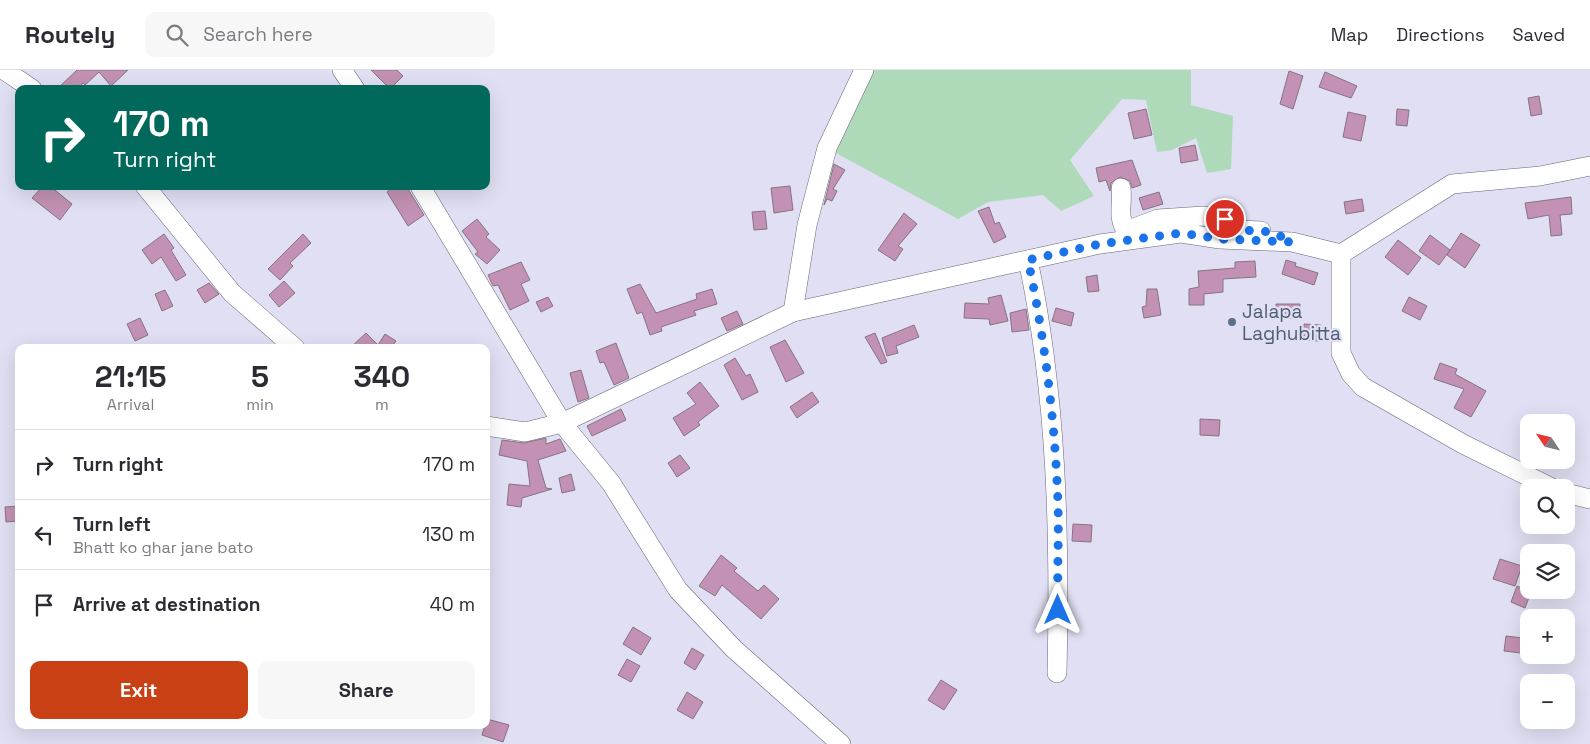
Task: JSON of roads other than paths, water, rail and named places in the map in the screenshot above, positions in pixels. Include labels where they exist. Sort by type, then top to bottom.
[{"type":"street","points":[[4,70],[26,85]]},
{"type":"street","points":[[342,70],[352,85]]},
{"type":"street","points":[[794,312],[807,225],[827,148],[864,70]]},
{"type":"street","points":[[490,427],[525,432],[562,422],[794,312],[1100,244],[1181,233],[1220,239],[1292,242],[1341,254],[1452,184],[1540,176],[1590,166]]},
{"type":"street","points":[[1121,188],[1120,220],[1126,231],[1158,219],[1203,216],[1225,219],[1240,230],[1272,232],[1292,242]]},
{"type":"street","points":[[148,190],[232,293],[290,344]]},
{"type":"street","points":[[422,190],[562,422],[611,483],[678,590],[734,649],[841,744]]},
{"type":"street","points":[[1341,254],[1341,353],[1351,374],[1363,388],[1463,444],[1534,479]]},
{"type":"street","points":[[1028,260],[1043,346],[1055,457],[1058,512],[1057,673]]},
{"type":"street","points":[[1575,495],[1590,499]]},
{"type":"place","name":"Jalapa Laghubitta","points":[[1232,322]]}]
